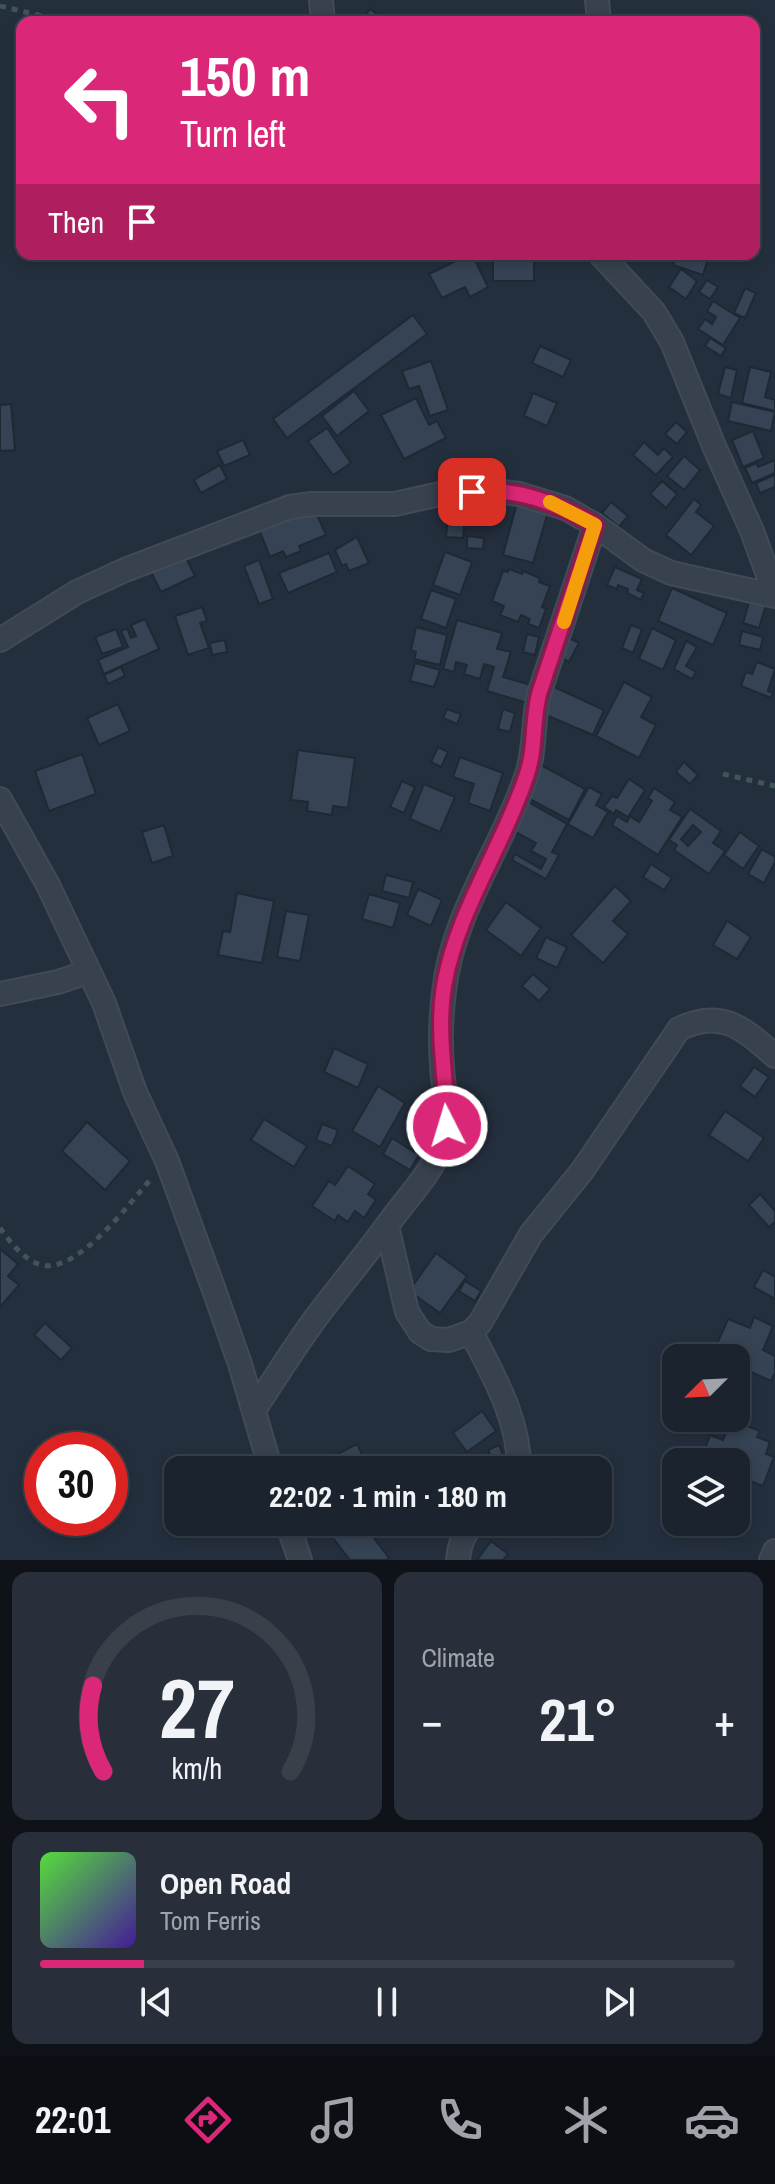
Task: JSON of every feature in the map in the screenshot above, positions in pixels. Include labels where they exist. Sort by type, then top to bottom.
[{"type":"street","points":[[606,260],[654,312],[672,342],[752,531],[775,595]]},
{"type":"street","points":[[0,640],[77,592],[113,575],[290,507],[395,504],[440,494],[489,490],[541,499],[595,525],[643,560],[671,573],[775,595]]},
{"type":"street","points":[[254,1410],[315,1319],[387,1226],[441,1148],[447,1118],[441,1033],[444,990],[452,950],[469,903],[528,773],[539,694],[595,525]]},
{"type":"street","points":[[0,799],[48,885],[104,1003],[135,1092],[167,1161],[240,1364],[267,1456]]},
{"type":"street","points":[[0,994],[58,982],[88,972]]},
{"type":"street","points":[[387,1226],[407,1312],[420,1332],[431,1339],[449,1340],[471,1332],[480,1323],[531,1234],[582,1171],[679,1029],[694,1022],[722,1020],[738,1027],[775,1056]]},
{"type":"street","points":[[471,1332],[512,1420],[519,1456]]},
{"type":"street","points":[[292,1536],[300,1560]]},
{"type":"street","points":[[458,1560],[465,1536]]},
{"type":"street","points":[[771,1560],[775,1551]]},
{"type":"path","points":[[0,6],[42,16]]},
{"type":"path","points":[[723,774],[775,786]]},
{"type":"path","points":[[0,1228],[15,1247],[40,1265],[56,1265],[82,1252],[167,1161]]},
{"type":"building","points":[[370,9],[380,16],[365,16]]},
{"type":"building","points":[[458,260],[475,260],[488,287],[470,297],[465,287],[442,298],[429,274]]},
{"type":"building","points":[[493,260],[534,260],[534,281],[493,281]]},
{"type":"building","points":[[675,260],[708,260],[703,275],[673,265]]},
{"type":"building","points":[[681,269],[697,281],[686,299],[669,287]]},
{"type":"building","points":[[707,280],[718,287],[710,299],[699,292]]},
{"type":"building","points":[[745,288],[756,293],[745,318],[734,313]]},
{"type":"building","points":[[713,301],[740,318],[723,345],[698,329],[705,319],[712,324],[716,317],[707,311]]},
{"type":"building","points":[[413,315],[427,334],[287,438],[273,419]]},
{"type":"building","points":[[710,338],[726,348],[721,356],[705,346]]},
{"type":"building","points":[[540,346],[571,360],[563,377],[532,363]]},
{"type":"building","points":[[431,361],[448,410],[430,416],[419,386],[409,389],[402,371]]},
{"type":"building","points":[[725,367],[737,370],[731,398],[718,394]]},
{"type":"building","points":[[750,367],[771,372],[765,397],[775,400],[775,411],[742,403]]},
{"type":"building","points":[[354,391],[369,411],[337,436],[322,416]]},
{"type":"building","points":[[533,393],[557,403],[547,426],[524,416]]},
{"type":"building","points":[[416,398],[429,425],[437,421],[446,438],[404,459],[381,415]]},
{"type":"building","points":[[732,402],[775,412],[771,431],[728,421]]},
{"type":"building","points":[[11,404],[15,450],[0,451],[0,405]]},
{"type":"building","points":[[676,422],[687,432],[677,444],[665,434]]},
{"type":"building","points":[[327,428],[351,463],[333,475],[308,441]]},
{"type":"building","points":[[753,431],[764,458],[743,467],[732,440]]},
{"type":"building","points":[[243,440],[250,455],[224,466],[217,451]]},
{"type":"building","points":[[644,442],[658,455],[664,448],[673,457],[656,475],[633,455]]},
{"type":"building","points":[[684,456],[700,470],[684,490],[667,476]]},
{"type":"building","points":[[775,460],[775,473],[752,483],[745,468]]},
{"type":"building","points":[[220,465],[227,479],[201,493],[194,480]]},
{"type":"building","points":[[775,475],[775,487],[760,493],[756,483]]},
{"type":"building","points":[[662,481],[677,494],[666,508],[650,494]]},
{"type":"building","points":[[477,498],[505,500],[504,515],[476,512]]},
{"type":"building","points":[[694,499],[701,505],[696,512],[714,526],[691,555],[666,535]]},
{"type":"building","points":[[611,502],[628,516],[619,527],[602,513]]},
{"type":"building","points":[[517,503],[548,512],[533,563],[503,555]]},
{"type":"building","points":[[449,505],[466,508],[463,538],[446,537]]},
{"type":"building","points":[[313,506],[326,535],[299,546],[301,551],[286,557],[283,551],[270,557],[259,529]]},
{"type":"building","points":[[467,536],[484,538],[483,549],[467,548]]},
{"type":"building","points":[[357,537],[369,563],[349,571],[346,564],[342,566],[335,550]]},
{"type":"building","points":[[445,552],[472,562],[460,595],[433,585]]},
{"type":"building","points":[[329,553],[337,572],[288,593],[279,573]]},
{"type":"building","points":[[184,554],[195,576],[161,592],[150,570]]},
{"type":"building","points":[[259,560],[273,599],[259,604],[244,566]]},
{"type":"building","points":[[615,567],[642,579],[637,590],[644,593],[641,600],[627,593],[628,589],[607,585]]},
{"type":"building","points":[[509,569],[540,578],[539,582],[550,586],[542,607],[546,609],[539,628],[528,624],[530,619],[521,615],[518,622],[500,615],[504,606],[492,601],[503,571],[508,572]]},
{"type":"building","points":[[672,588],[727,613],[713,645],[658,621]]},
{"type":"building","points":[[431,590],[456,599],[446,628],[421,619]]},
{"type":"building","points":[[750,599],[766,605],[759,628],[743,623]]},
{"type":"building","points":[[202,607],[207,621],[200,623],[209,648],[188,655],[175,616]]},
{"type":"building","points":[[145,619],[159,649],[104,674],[98,660],[128,647],[121,631],[127,628],[131,638],[136,636],[131,625]]},
{"type":"building","points":[[457,620],[502,633],[497,649],[511,652],[503,677],[531,685],[527,703],[487,691],[494,667],[484,664],[480,679],[464,674],[467,665],[456,662],[454,672],[443,669]]},
{"type":"building","points":[[631,625],[642,629],[633,653],[622,648]]},
{"type":"building","points":[[416,627],[447,635],[440,665],[414,659],[416,652],[411,650]]},
{"type":"building","points":[[652,628],[676,640],[663,670],[639,659]]},
{"type":"building","points":[[116,629],[123,647],[102,654],[95,637]]},
{"type":"building","points":[[742,631],[763,637],[760,650],[739,645]]},
{"type":"building","points":[[527,634],[539,637],[535,655],[523,652]]},
{"type":"building","points":[[567,637],[579,643],[569,662],[557,655]]},
{"type":"building","points":[[225,640],[227,652],[212,655],[210,643]]},
{"type":"building","points":[[686,641],[697,647],[686,666],[696,672],[692,679],[674,669]]},
{"type":"building","points":[[757,662],[775,669],[768,691],[773,693],[771,698],[741,686],[746,672],[752,674]]},
{"type":"building","points":[[415,663],[440,670],[434,687],[410,681]]},
{"type":"building","points":[[121,667],[125,676],[108,684],[104,675]]},
{"type":"building","points":[[624,682],[652,697],[641,717],[656,725],[639,758],[596,736]]},
{"type":"building","points":[[550,685],[604,710],[593,735],[539,712]]},
{"type":"building","points":[[118,704],[130,731],[99,745],[87,718]]},
{"type":"building","points":[[447,709],[461,714],[457,724],[443,718]]},
{"type":"building","points":[[503,709],[515,713],[510,732],[498,729]]},
{"type":"building","points":[[438,747],[448,752],[441,767],[431,762]]},
{"type":"building","points":[[298,750],[355,758],[348,808],[333,806],[332,815],[307,811],[308,802],[291,800]]},
{"type":"building","points":[[82,754],[96,794],[49,811],[35,771]]},
{"type":"building","points":[[460,757],[503,773],[490,811],[468,803],[474,784],[453,777]]},
{"type":"building","points":[[684,762],[698,775],[690,784],[676,772]]},
{"type":"building","points":[[541,765],[585,789],[569,820],[524,796]]},
{"type":"building","points":[[629,779],[645,790],[628,817],[616,810],[614,814],[604,807],[612,796],[617,798]]},
{"type":"building","points":[[402,781],[415,787],[404,813],[390,807]]},
{"type":"building","points":[[424,784],[455,797],[440,832],[410,819]]},
{"type":"building","points":[[589,787],[602,794],[596,805],[608,812],[593,838],[568,824]]},
{"type":"building","points":[[654,788],[675,802],[670,810],[682,817],[658,855],[612,825],[617,816],[627,822],[630,816],[639,822],[652,801],[648,798]]},
{"type":"building","points":[[528,802],[567,824],[552,852],[559,855],[546,879],[512,860],[515,854],[541,869],[546,859],[531,851],[536,843],[512,830]]},
{"type":"building","points":[[690,809],[721,831],[713,843],[725,851],[709,874],[674,850],[677,845],[669,840]],"holes":[[[693,825],[701,832],[688,846],[681,839]]]},
{"type":"building","points":[[164,825],[173,856],[152,863],[142,832]]},
{"type":"building","points":[[740,832],[759,846],[743,869],[724,855]]},
{"type":"building","points":[[762,849],[775,857],[764,883],[748,874]]},
{"type":"building","points":[[651,864],[672,878],[664,890],[643,877]]},
{"type":"building","points":[[386,875],[413,882],[409,898],[382,891]]},
{"type":"building","points":[[615,886],[631,901],[613,921],[628,934],[603,963],[571,935]]},
{"type":"building","points":[[418,889],[442,900],[431,926],[407,915]]},
{"type":"building","points":[[237,893],[274,901],[262,963],[218,955],[223,931],[230,932]]},
{"type":"building","points":[[369,894],[400,903],[393,928],[362,919]]},
{"type":"building","points":[[506,902],[541,928],[521,956],[486,930]]},
{"type":"building","points":[[286,911],[309,915],[300,961],[277,957]]},
{"type":"building","points":[[727,921],[751,937],[737,959],[713,945]]},
{"type":"building","points":[[546,937],[567,947],[557,968],[536,958]]},
{"type":"building","points":[[533,974],[550,989],[539,1001],[522,986]]},
{"type":"building","points":[[334,1048],[368,1064],[358,1088],[324,1072]]},
{"type":"building","points":[[754,1067],[769,1077],[755,1097],[740,1086]]},
{"type":"building","points":[[378,1086],[405,1103],[380,1147],[352,1131]]},
{"type":"building","points":[[725,1111],[764,1138],[748,1161],[709,1135]]},
{"type":"building","points":[[264,1119],[307,1146],[294,1167],[251,1140]]},
{"type":"building","points":[[87,1122],[130,1161],[105,1190],[62,1151]]},
{"type":"building","points":[[322,1124],[338,1130],[332,1146],[316,1140]]},
{"type":"building","points":[[392,1138],[419,1155],[410,1170],[383,1154]]},
{"type":"building","points":[[348,1166],[375,1184],[368,1194],[376,1200],[364,1218],[355,1211],[348,1222],[338,1215],[335,1221],[312,1206],[329,1181],[335,1185]]},
{"type":"building","points":[[760,1194],[775,1211],[775,1222],[769,1227],[749,1205]]},
{"type":"building","points":[[0,1249],[18,1264],[8,1276],[19,1285],[0,1307]]},
{"type":"building","points":[[436,1253],[467,1276],[440,1313],[409,1291]]},
{"type":"building","points":[[763,1270],[775,1277],[775,1299],[754,1287]]},
{"type":"building","points":[[465,1281],[481,1291],[475,1301],[459,1291]]},
{"type":"building","points":[[754,1317],[773,1326],[763,1350],[775,1356],[775,1373],[771,1381],[750,1371],[750,1344],[717,1344],[728,1319],[750,1328]]},
{"type":"building","points":[[45,1323],[72,1348],[61,1360],[34,1335]]},
{"type":"building","points":[[482,1411],[496,1431],[467,1452],[453,1433]]},
{"type":"building","points":[[750,1427],[760,1431],[757,1437],[770,1442],[766,1454],[774,1457],[763,1486],[750,1481],[750,1448],[705,1448],[710,1435],[723,1440],[726,1432],[750,1432]]},
{"type":"building","points":[[357,1444],[363,1456],[333,1456]]},
{"type":"building","points":[[499,1445],[503,1456],[491,1456],[488,1450]]},
{"type":"building","points":[[331,1536],[372,1536],[389,1558],[386,1560],[350,1560]]},
{"type":"building","points":[[491,1541],[508,1554],[503,1560],[477,1560]]},
{"type":"slow traffic","points":[[550,502],[595,525],[564,622]]},
{"type":"route","points":[[447,1126],[441,1033],[444,990],[452,950],[469,903],[528,773],[533,750],[535,708],[595,525],[541,499],[489,490],[472,492]]}]
